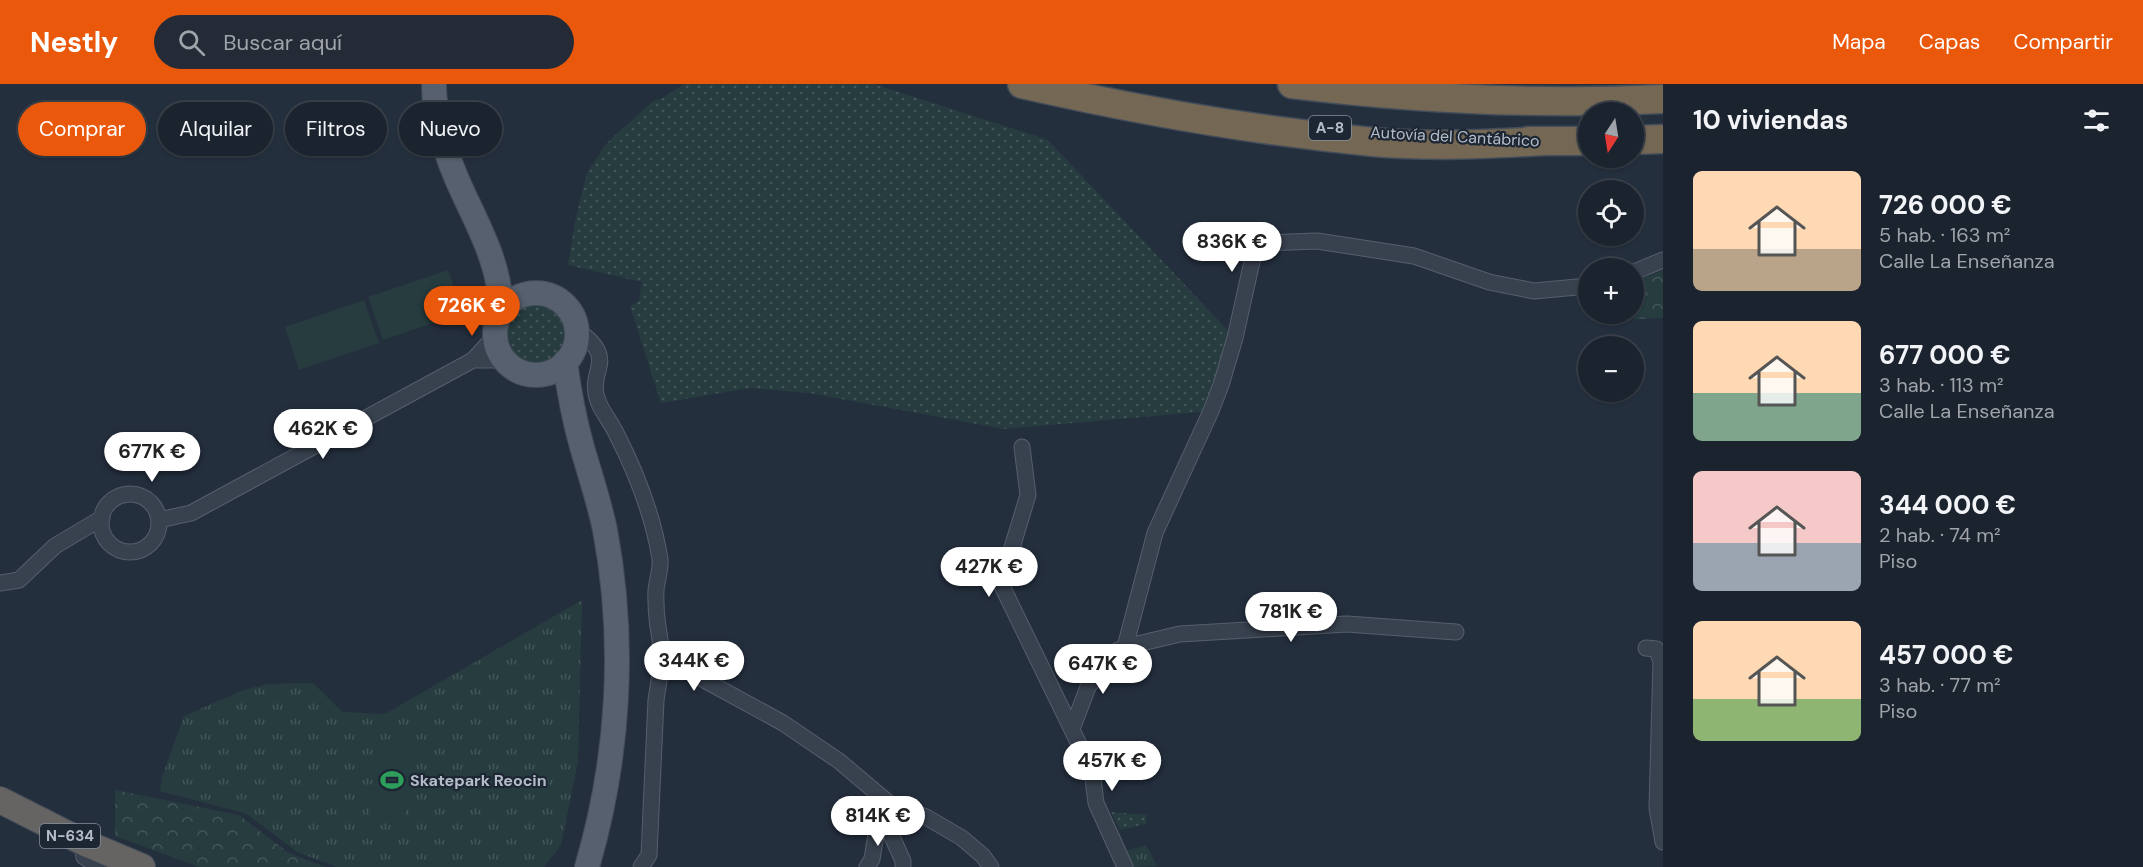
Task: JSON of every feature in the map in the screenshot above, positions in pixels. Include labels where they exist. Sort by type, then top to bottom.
[{"type":"highway","points":[[1022,84],[1114,104],[1208,120],[1374,142],[1469,145],[1546,141]]},
{"type":"highway","name":"Autovía del Cantábrico","points":[[1074,84],[1224,114],[1288,123],[1417,135],[1578,141]]},
{"type":"highway","points":[[1292,84],[1449,99],[1535,102],[1663,99]]},
{"type":"highway","points":[[1365,84],[1535,102]]},
{"type":"highway","points":[[1644,140],[1663,139]]},
{"type":"highway","name":"N-634","points":[[0,800],[85,843],[142,867]]},
{"type":"main road","points":[[434,84],[439,122],[446,149],[463,192],[489,246],[501,293],[501,312]]},
{"type":"main road","points":[[489,246],[531,293]]},
{"type":"main road","points":[[531,293],[548,295],[560,301],[571,313],[576,329],[574,347],[565,362],[549,372],[531,374],[521,372],[505,360],[498,349],[495,336],[496,323],[501,312],[514,299],[531,293]]},
{"type":"main road","points":[[565,362],[582,445],[597,492],[605,530],[614,591],[617,645],[617,701],[611,755],[599,821],[587,867]]},
{"type":"main road","points":[[531,374],[547,387],[558,402],[582,445]]},
{"type":"street","points":[[1125,647],[1155,533],[1221,385],[1235,338],[1255,248],[1265,243],[1317,242],[1414,256],[1489,282],[1534,291],[1578,287]]},
{"type":"street","points":[[1644,268],[1663,260]]},
{"type":"street","points":[[576,329],[587,336],[598,352],[600,358],[596,387],[598,400],[616,433],[640,487],[655,535],[660,561],[656,621],[663,654],[656,700],[649,855],[641,867]]},
{"type":"street","points":[[159,520],[191,513],[473,360],[495,336]]},
{"type":"street","points":[[473,360],[505,360]]},
{"type":"street","points":[[1023,447],[1028,495],[1001,584],[1092,771],[1096,803],[1125,867]]},
{"type":"street","points":[[134,494],[151,502],[157,511],[159,529],[150,544],[134,552],[117,548],[110,543],[102,527],[102,518],[108,504],[115,498],[134,494]]},
{"type":"street","points":[[0,583],[19,580],[55,546],[102,518]]},
{"type":"street","points":[[1072,729],[1088,687],[1118,650],[1125,647],[1180,634],[1347,624],[1456,632]]},
{"type":"street","points":[[1646,648],[1656,649],[1661,661],[1657,808],[1663,842]]},
{"type":"street","points":[[663,654],[673,658],[706,681],[783,723],[838,761],[890,804],[926,818],[962,838],[983,856],[991,867]]},
{"type":"street","points":[[867,867],[872,859],[882,798]]},
{"type":"street","points":[[878,819],[889,830],[903,861],[903,867]]},
{"type":"street","points":[[85,843],[84,857],[99,867]]},
{"type":"green space","points":[[684,84],[874,84],[1048,140],[1235,338],[1211,411],[1004,429],[809,393],[750,388],[661,403],[630,306],[639,301],[642,282],[568,265],[576,217],[587,173],[606,144],[653,101],[661,99]]},
{"type":"green space","points":[[448,270],[463,313],[383,340],[368,297]]},
{"type":"green space","points":[[1663,270],[1663,318],[1644,319],[1644,278]]},
{"type":"green space","points":[[364,300],[379,343],[299,370],[285,327]]},
{"type":"green space","points":[[529,303],[541,303],[557,312],[564,322],[566,334],[564,346],[557,356],[541,365],[529,365],[518,360],[509,351],[504,340],[504,328],[509,317],[518,308]]},
{"type":"green space","points":[[582,600],[578,762],[561,845],[544,867],[337,867],[297,852],[247,814],[160,791],[162,777],[184,716],[244,690],[267,684],[313,683],[342,712],[385,714]]},
{"type":"green space","name":"Skatepark Reocin","points":[[378,741],[414,747],[405,819],[370,814]]},
{"type":"green space","points":[[115,790],[239,815],[289,853],[325,867],[199,867],[115,836]]},
{"type":"green space","points":[[1111,812],[1147,815],[1146,824],[1120,830]]},
{"type":"green space","points":[[1146,845],[1157,866],[1132,867],[1126,851]]},
{"type":"place","name":"Skatepark Reocin","points":[[392,780]]}]
